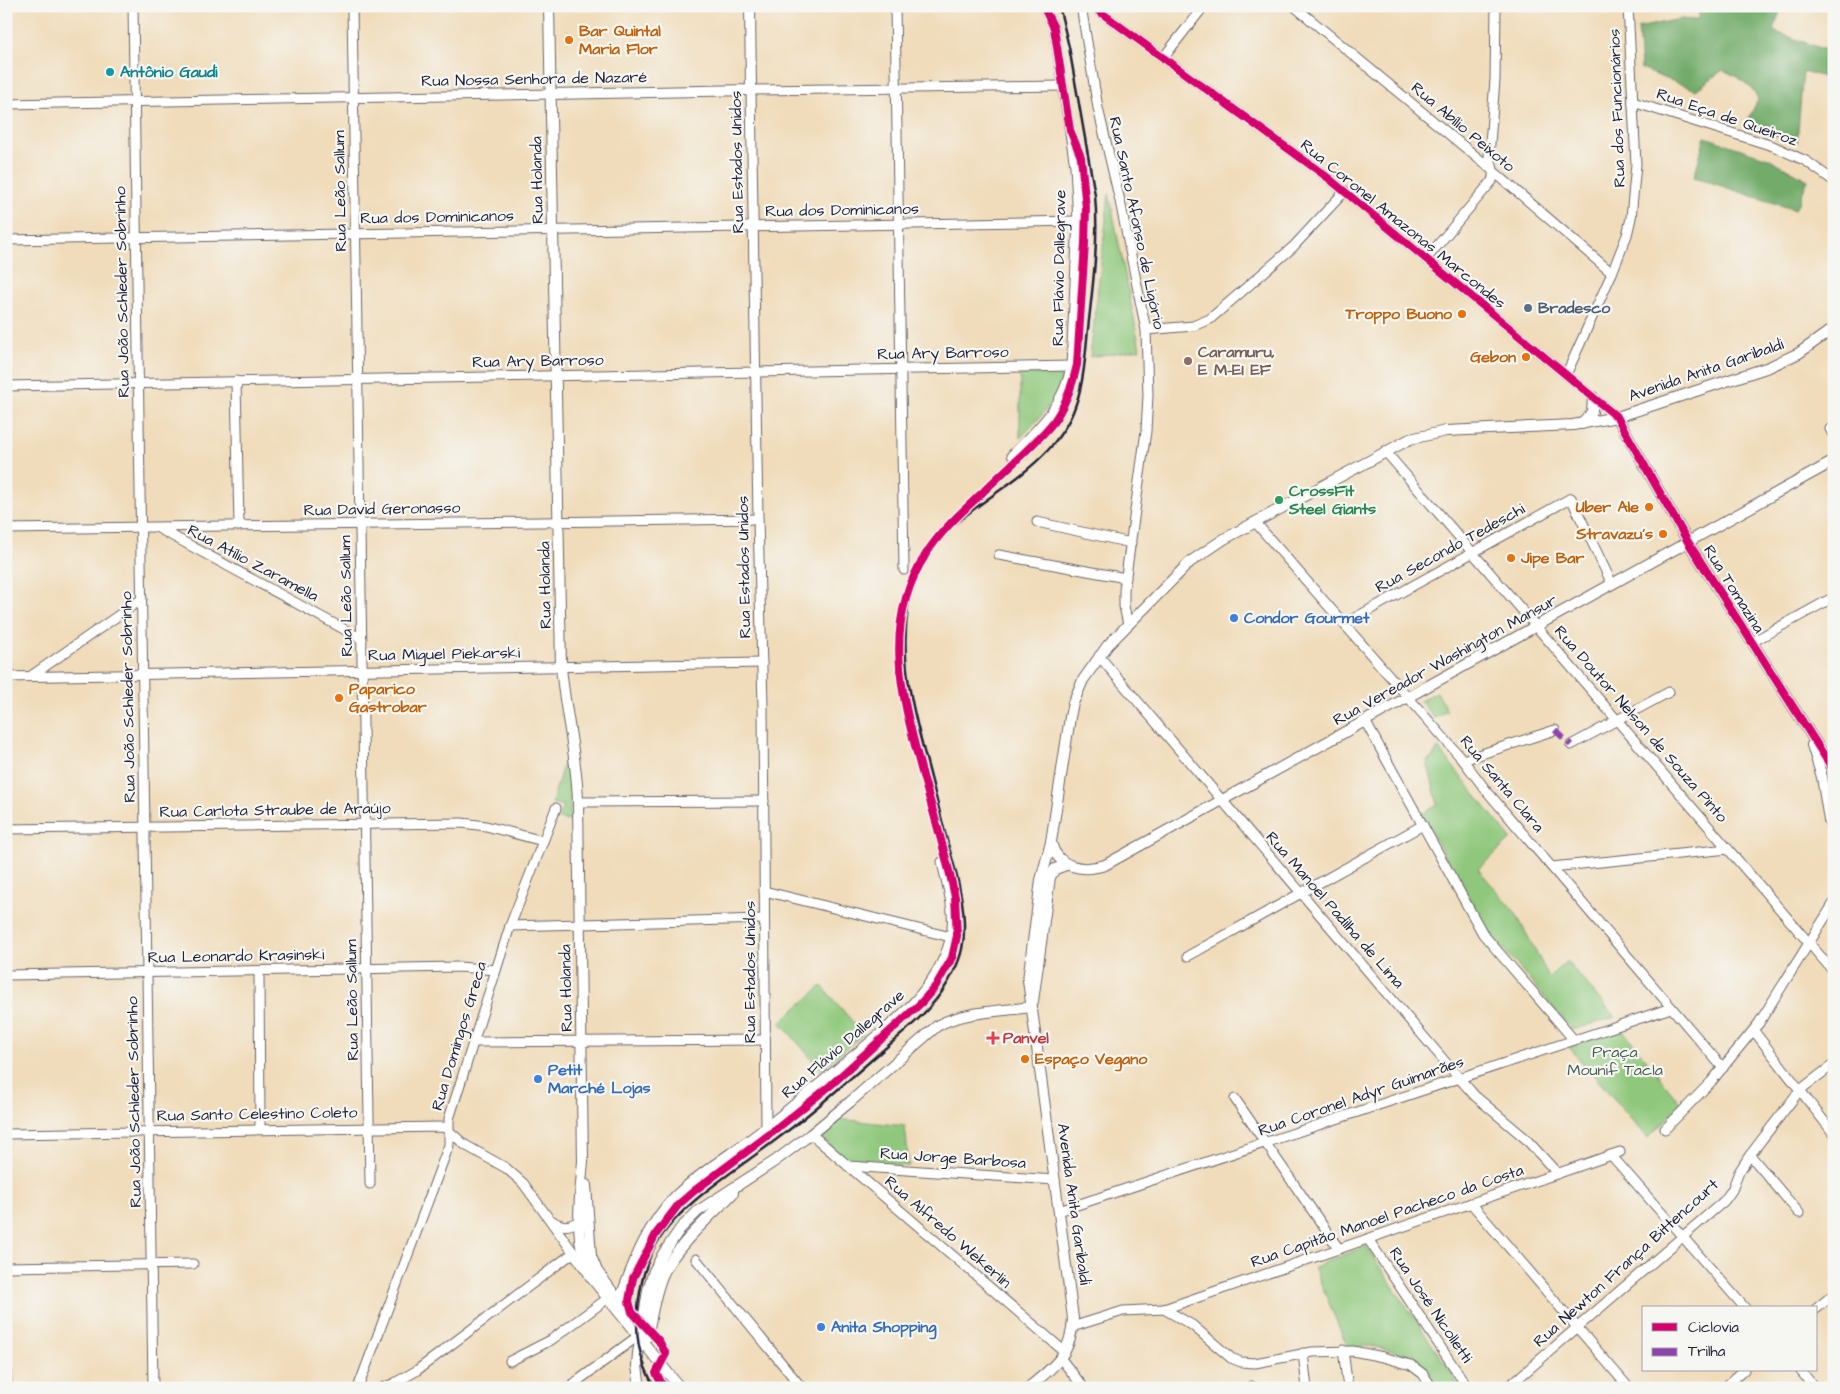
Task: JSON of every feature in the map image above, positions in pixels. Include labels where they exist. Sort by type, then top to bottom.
[{"type":"main road","name":"Rua Holanda","points":[[549,6],[561,667],[564,698],[576,767],[578,802],[583,1161],[580,1220],[582,1250],[586,1267],[593,1273]]},
{"type":"main road","name":"Rua Estados Unidos","points":[[750,6],[751,90]]},
{"type":"main road","name":"Rua Nossa Senhora de Nazaré","points":[[550,94],[751,90]]},
{"type":"main road","name":"Avenida Anita Garibaldi","points":[[1063,1355],[1072,1327],[1071,1300],[1028,980],[1042,880],[1051,842],[1073,703],[1083,680],[1099,656],[1190,562],[1215,544],[1410,439],[1446,431],[1582,424],[1617,417],[1769,367],[1799,353],[1834,328]]},
{"type":"main road","points":[[1582,424],[1592,412],[1593,398]]},
{"type":"main road","name":"Rua Tomazina","points":[[1617,417],[1688,542],[1834,771]]},
{"type":"main road","name":"Rua Vereador Washington Mansur","points":[[1066,865],[1088,869],[1104,865],[1834,461]]},
{"type":"main road","name":"Rua Tomazina","points":[[1796,712],[1815,754],[1826,795],[1829,820],[1834,833]]},
{"type":"main road","points":[[1826,795],[1834,786]]},
{"type":"main road","points":[[1051,842],[1056,855],[1066,865]]},
{"type":"main road","name":"Avenida Anita Garibaldi","points":[[1032,1007],[1050,877],[1055,869],[1066,865]]},
{"type":"main road","points":[[640,1388],[637,1366],[648,1290],[654,1272],[672,1240],[688,1220],[698,1211],[742,1183],[811,1134],[937,1026],[954,1018],[1032,1007]]},
{"type":"main road","name":"Rua Holanda","points":[[583,1161],[593,1273]]},
{"type":"main road","points":[[646,1388],[643,1378],[640,1339],[663,1272],[673,1256],[742,1183]]},
{"type":"main road","points":[[593,1273],[619,1301],[640,1339]]},
{"type":"main road","points":[[593,1273],[607,1299],[680,1388]]},
{"type":"main road","points":[[628,1319],[638,1320],[644,1313]]},
{"type":"main road","points":[[1028,1388],[1051,1369],[1063,1355]]},
{"type":"street","name":"Rua João Schleder Sobrinho","points":[[133,6],[153,1388]]},
{"type":"street","name":"Rua Leão Sallum","points":[[352,6],[370,1184]]},
{"type":"street","points":[[896,6],[904,570]]},
{"type":"street","name":"Rua Flávio Dallegrave","points":[[1012,455],[1049,416],[1065,389],[1071,366],[1078,221],[1075,166],[1054,28],[1043,6]]},
{"type":"street","name":"Rua Santo Afonso de Ligório","points":[[1082,6],[1096,101],[1120,201],[1146,330],[1148,395],[1146,431],[1124,598],[1128,625]]},
{"type":"street","name":"Rua Coronel Amazonas Marcondes","points":[[1092,6],[1345,192],[1617,417]]},
{"type":"street","points":[[1163,58],[1204,6]]},
{"type":"street","name":"Rua Abílio Peixoto","points":[[1294,6],[1612,273]]},
{"type":"street","points":[[1426,259],[1492,181],[1494,172],[1489,156],[1495,80],[1496,6]]},
{"type":"street","name":"Rua dos Funcionários","points":[[1566,375],[1612,273],[1626,235],[1633,201],[1636,164],[1628,6]]},
{"type":"street","name":"Rua Nossa Senhora de Nazaré","points":[[751,90],[1062,86]]},
{"type":"street","name":"Rua Estados Unidos","points":[[751,90],[764,801],[766,1127]]},
{"type":"street","name":"Rua Nossa Senhora de Nazaré","points":[[6,104],[550,94]]},
{"type":"street","name":"Rua Eça de Queiroz","points":[[1633,102],[1773,146],[1806,162],[1834,181]]},
{"type":"street","points":[[1146,330],[1193,326],[1210,319],[1293,247],[1345,192]]},
{"type":"street","name":"Rua dos Dominicanos","points":[[6,240],[1078,221]]},
{"type":"street","name":"Rua Ary Barroso","points":[[6,386],[1071,366]]},
{"type":"street","points":[[236,382],[239,526]]},
{"type":"street","name":"Rua Doutor Nelson de Souza Pinto","points":[[1386,451],[1834,972]]},
{"type":"street","name":"Rua Secondo Tedeschi","points":[[1344,624],[1571,498],[1612,584]]},
{"type":"street","name":"Rua David Geronasso","points":[[6,529],[758,519]]},
{"type":"street","points":[[1037,522],[1131,543]]},
{"type":"street","name":"Rua Santa Clara","points":[[1255,522],[1463,760],[1485,789],[1723,1068]]},
{"type":"street","name":"Rua Atílio Zaramella","points":[[156,527],[362,639]]},
{"type":"street","points":[[998,555],[1126,578]]},
{"type":"street","points":[[1752,642],[1834,597]]},
{"type":"street","points":[[30,677],[142,600]]},
{"type":"street","name":"Rua Manoel Padilha de Lima","points":[[1099,656],[1459,1078],[1488,1108],[1525,1138],[1558,1174]]},
{"type":"street","name":"Rua Miguel Piekarski","points":[[6,677],[762,663]]},
{"type":"street","points":[[1571,745],[1669,692]]},
{"type":"street","points":[[1365,721],[1483,934],[1574,1040]]},
{"type":"street","points":[[1463,760],[1555,730]]},
{"type":"street","points":[[578,802],[764,801]]},
{"type":"street","name":"Rua Domingos Greca","points":[[358,1388],[448,1144],[449,1119],[510,926],[556,808]]},
{"type":"street","name":"Rua Carlota Straube de Araújo","points":[[6,829],[474,824],[542,842]]},
{"type":"street","points":[[1188,956],[1423,825]]},
{"type":"street","points":[[1552,867],[1728,849]]},
{"type":"street","name":"Rua Flávio Dallegrave","points":[[619,1301],[639,1248],[671,1202],[691,1182],[766,1127],[824,1080],[911,1005],[935,974],[943,962],[951,937],[951,909],[942,862]]},
{"type":"street","points":[[764,891],[951,937]]},
{"type":"street","points":[[1665,1129],[1723,1068],[1754,1031],[1834,903]]},
{"type":"street","points":[[510,926],[764,918]]},
{"type":"street","name":"Rua Leonardo Krasinski","points":[[6,975],[459,967],[496,970]]},
{"type":"street","points":[[259,970],[260,1129]]},
{"type":"street","name":"Rua Coronel Adyr Guimarães","points":[[1059,1211],[1671,1008]]},
{"type":"street","points":[[1754,1031],[1834,1134]]},
{"type":"street","points":[[474,1042],[765,1040]]},
{"type":"street","name":"Rua Newton França Bittencourt","points":[[1507,1388],[1729,1196],[1739,1172],[1750,1155],[1800,1090],[1834,1064]]},
{"type":"street","points":[[1235,1099],[1339,1249]]},
{"type":"street","name":"Rua Santo Celestino Coleto","points":[[6,1134],[436,1126],[448,1130]]},
{"type":"street","points":[[448,1130],[465,1145],[493,1160],[515,1175],[529,1190],[573,1253],[593,1273]]},
{"type":"street","name":"Rua Alfredo Wekerlin","points":[[811,1134],[1063,1355],[1084,1388]]},
{"type":"street","name":"Rua Capitão Manoel Pacheco da Costa","points":[[1072,1327],[1123,1311],[1164,1308],[1616,1154],[1682,1237]]},
{"type":"street","points":[[1750,1155],[1800,1213]]},
{"type":"street","name":"Rua Jorge Barbosa","points":[[848,1166],[1055,1180]]},
{"type":"street","points":[[1471,1204],[1629,1388]]},
{"type":"street","points":[[550,1219],[556,1224],[568,1226],[580,1220]]},
{"type":"street","points":[[1682,1237],[1743,1306]]},
{"type":"street","name":"Rua José Nicolletti","points":[[1368,1239],[1468,1388]]},
{"type":"street","points":[[382,1388],[416,1371],[573,1253]]},
{"type":"street","points":[[696,1259],[802,1388]]},
{"type":"street","points":[[6,1267],[193,1264]]},
{"type":"street","points":[[1818,1307],[1834,1294]]},
{"type":"street","points":[[510,1361],[551,1340],[607,1299]]},
{"type":"street","points":[[1164,1308],[1192,1325],[1232,1358],[1241,1362],[1255,1363],[1302,1353],[1344,1350],[1383,1357],[1411,1365],[1423,1374],[1432,1388]]},
{"type":"street","points":[[568,1388],[640,1339]]},
{"type":"street","points":[[1344,1350],[1348,1388]]},
{"type":"street","points":[[1302,1353],[1308,1388]]},
{"type":"street","points":[[6,1361],[7,1388]]},
{"type":"street","points":[[1724,1388],[1742,1372]]},
{"type":"street","points":[[1802,1372],[1815,1388]]},
{"type":"green space","points":[[1715,6],[1782,6],[1773,31],[1834,53],[1834,80],[1803,71],[1797,143],[1746,124],[1758,100],[1752,90],[1734,75],[1723,70],[1696,90],[1641,69],[1638,28],[1680,19],[1697,20],[1700,10]]},
{"type":"green space","points":[[1705,137],[1768,158],[1808,180],[1795,210],[1694,177]]},
{"type":"green space","points":[[1109,194],[1140,349],[1090,357]]},
{"type":"green space","points":[[1064,372],[1057,391],[1047,408],[1020,438],[1020,375]]},
{"type":"green space","points":[[1437,692],[1447,711],[1434,718],[1420,701]]},
{"type":"green space","points":[[1438,748],[1511,839],[1478,869],[1515,912],[1549,977],[1567,961],[1615,1017],[1572,1030],[1488,931],[1421,814],[1438,805],[1427,761],[1432,758]]},
{"type":"green space","points":[[567,751],[570,780],[570,821],[558,819],[563,806],[552,803]]},
{"type":"green space","points":[[822,986],[863,1034],[821,1070],[780,1022]]},
{"type":"green space","name":"Praça Mounif Tacla","points":[[1622,1029],[1681,1104],[1648,1138],[1569,1047]]},
{"type":"green space","points":[[839,1119],[905,1126],[909,1166],[846,1161],[820,1137]]},
{"type":"green space","points":[[1366,1246],[1461,1388],[1439,1388],[1421,1367],[1411,1359],[1399,1354],[1375,1347],[1347,1346],[1314,1267]]},
{"type":"railway","points":[[655,1388],[641,1356],[637,1323],[639,1299],[647,1263],[662,1235],[691,1204],[802,1120],[910,1027],[934,1002],[944,988],[954,972],[961,954],[964,937],[961,896],[912,701],[906,664],[906,627],[908,608],[917,578],[930,553],[946,533],[1030,468],[1050,448],[1069,422],[1080,392],[1093,279],[1096,212],[1095,195],[1069,47],[1059,6]]},
{"type":"marked path","points":[[1555,730],[1571,745]]},
{"type":"cycle path","points":[[664,1388],[656,1373],[666,1354],[659,1341],[632,1312],[629,1301],[633,1278],[656,1234],[679,1204],[831,1085],[921,1003],[935,987],[952,958],[957,936],[955,897],[907,711],[899,658],[900,632],[904,606],[912,580],[926,554],[952,522],[1053,423],[1062,409],[1072,385],[1077,365],[1086,208],[1081,157],[1070,130],[1054,28],[1043,6]]},
{"type":"cycle path","points":[[1092,6],[1327,177],[1617,417],[1688,542],[1834,771]]},
{"type":"place","name":"Bar Quintal Maria Flor","points":[[569,40]]},
{"type":"place","name":"Antônio Gaudi","points":[[110,72]]},
{"type":"place","name":"Bradesco","points":[[1528,308]]},
{"type":"place","name":"Troppo Buono","points":[[1462,314]]},
{"type":"place","name":"Gebon","points":[[1526,357]]},
{"type":"place","name":"Caramuru, E M-EI EF","points":[[1188,361]]},
{"type":"place","name":"CrossFit Steel Giants","points":[[1279,500]]},
{"type":"place","name":"Uber Ale","points":[[1649,507]]},
{"type":"place","name":"Stravazu's","points":[[1663,534]]},
{"type":"place","name":"Jipe Bar","points":[[1511,558]]},
{"type":"place","name":"Condor Gourmet","points":[[1234,618]]},
{"type":"place","name":"Paparico Gastrobar","points":[[339,698]]},
{"type":"place","name":"Panvel","points":[[993,1038]]},
{"type":"place","name":"Espaço Vegano","points":[[1025,1059]]},
{"type":"place","name":"Petit Marché Lojas","points":[[538,1079]]},
{"type":"place","name":"Anita Shopping","points":[[821,1327]]}]
